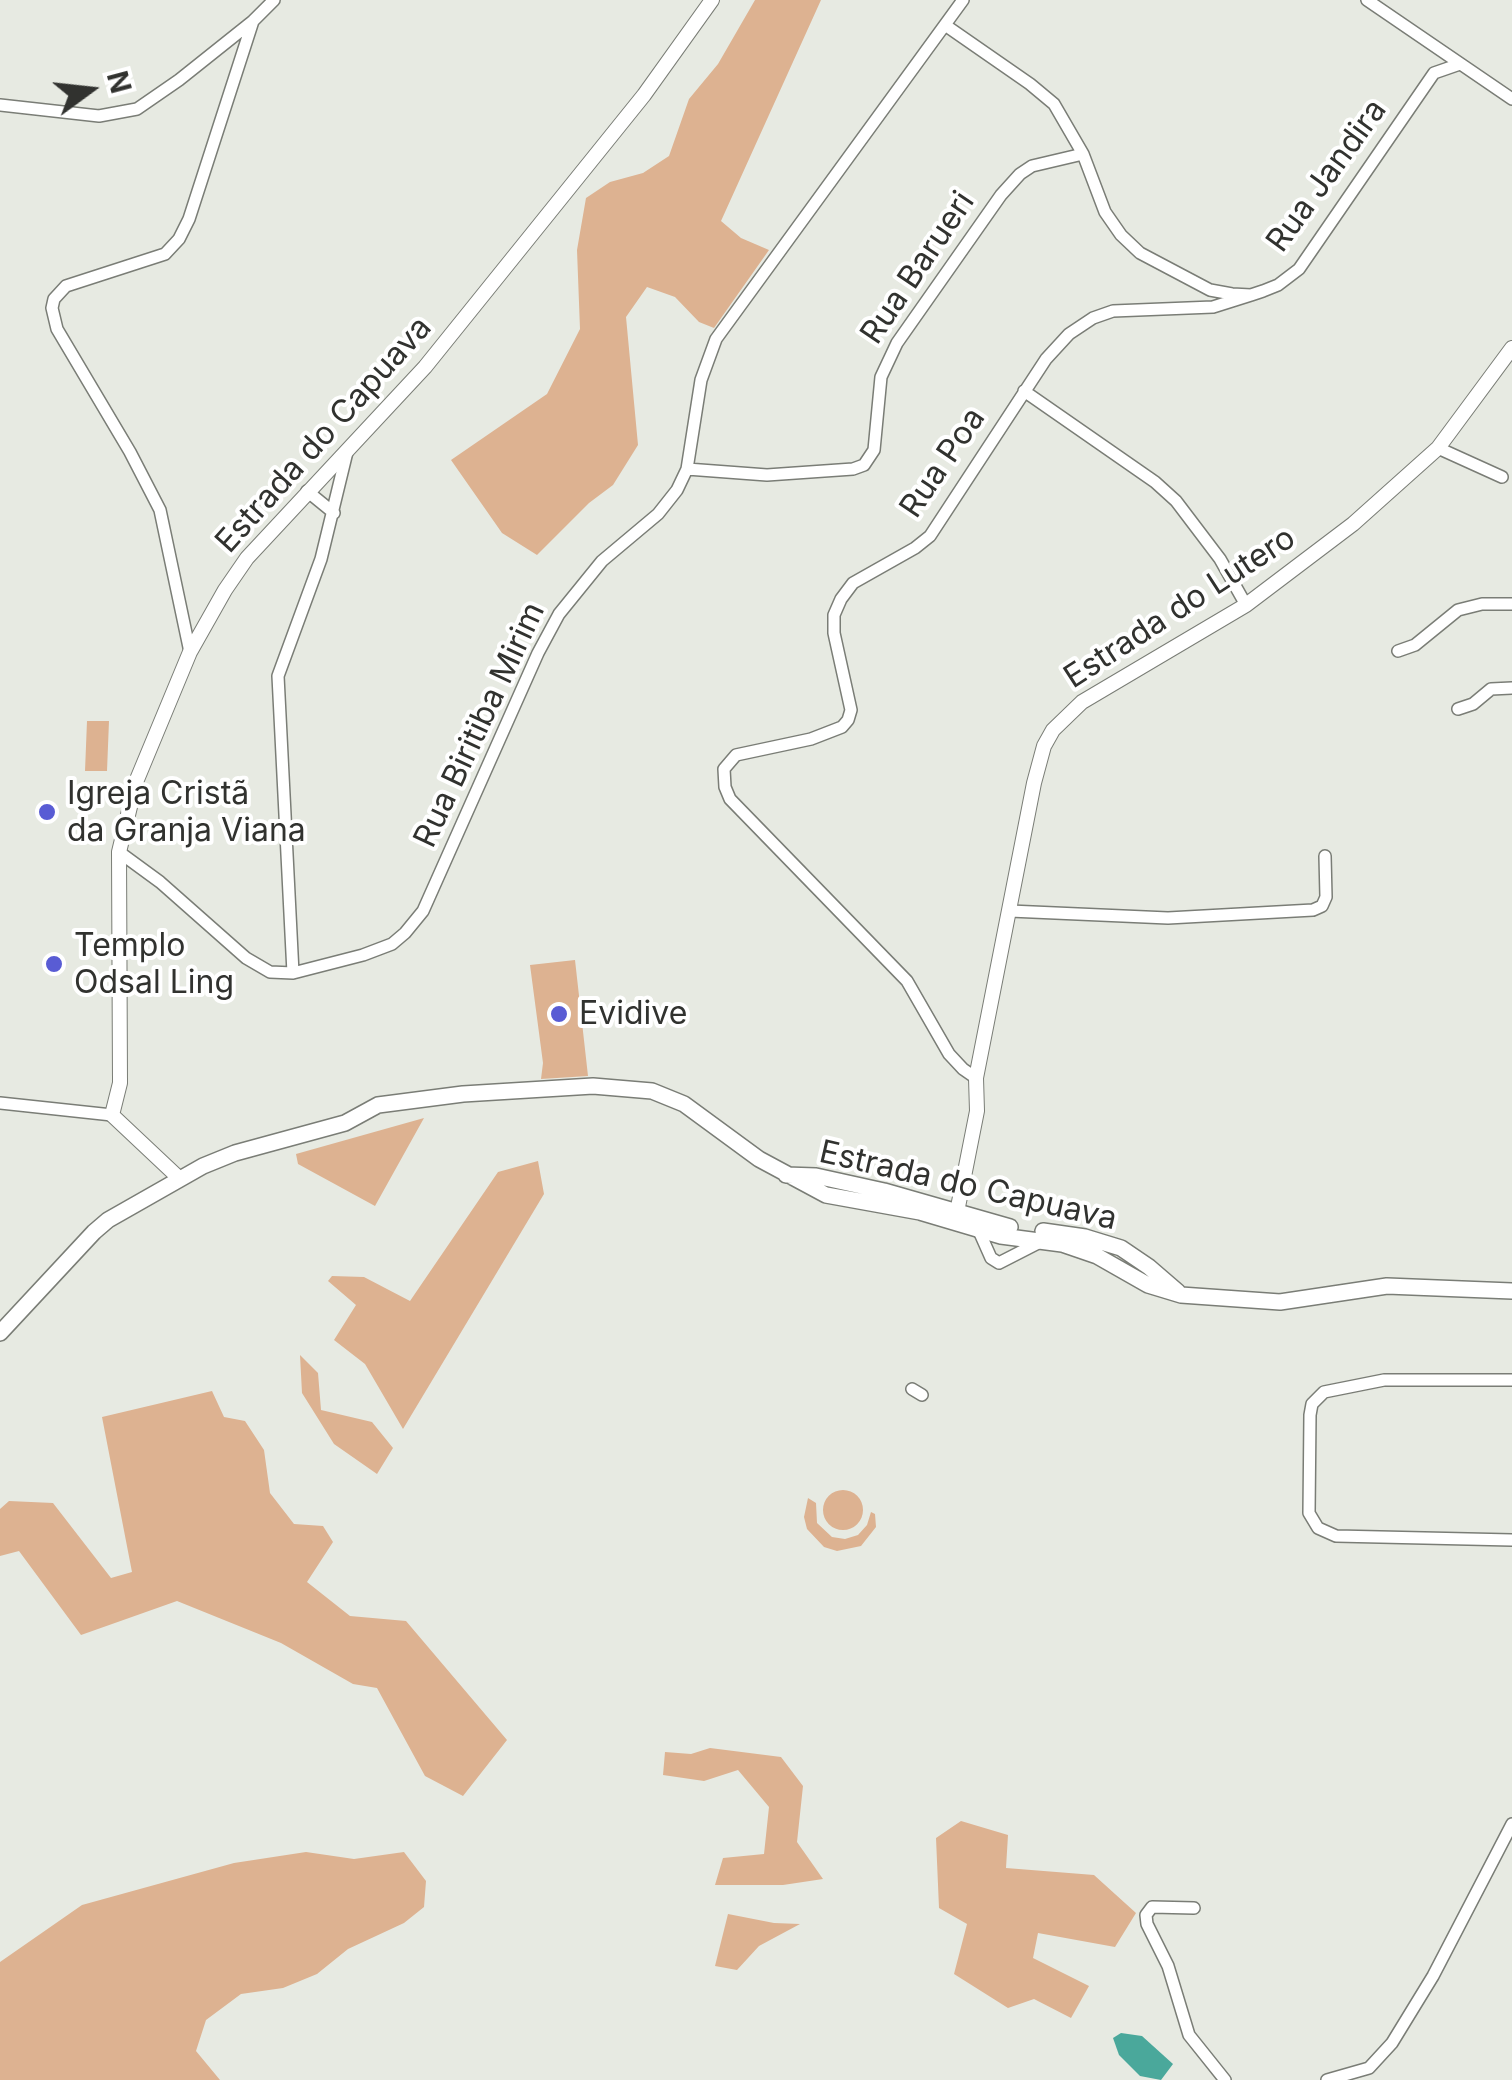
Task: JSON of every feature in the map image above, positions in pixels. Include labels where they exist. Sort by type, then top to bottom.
[{"type":"main road","name":"Estrada do Capuava","points":[[0,1332],[94,1232],[180,1180],[235,1154],[345,1123],[378,1105],[463,1094],[593,1086],[652,1091],[669,1097],[786,1175],[979,1231],[1080,1249],[1148,1284],[1181,1295],[1280,1302],[1387,1286],[1512,1291]]},
{"type":"main road","name":"Estrada do Capuava","points":[[837,1189],[953,1211],[999,1225],[1085,1237],[1120,1248],[1150,1267],[1181,1295]]},
{"type":"main road","points":[[1112,1264],[1122,1258],[1120,1248]]},
{"type":"street","points":[[0,105],[100,116],[137,109],[253,21],[274,0]]},
{"type":"street","name":"Estrada do Capuava","points":[[112,1114],[120,1083],[119,852],[136,782],[190,652],[247,558],[424,367],[644,95],[712,0]]},
{"type":"street","name":"Rua Biritiba Mirim","points":[[293,973],[392,944],[423,911],[538,652],[559,614],[602,561],[658,514],[687,469],[701,380],[716,338],[963,0]]},
{"type":"street","points":[[1368,0],[1512,99]]},
{"type":"street","points":[[190,652],[160,510],[57,329],[52,308],[54,299],[66,286],[165,254],[178,241],[253,21]]},
{"type":"street","points":[[945,25],[1054,104],[1083,154],[1105,212],[1121,235],[1163,268],[1210,290],[1251,295]]},
{"type":"street","points":[[1430,44],[1434,72],[1460,64]]},
{"type":"street","name":"Rua Jandira","points":[[1024,391],[1046,358],[1093,318],[1113,311],[1213,308],[1278,285],[1299,269],[1434,72]]},
{"type":"street","name":"Rua Barueri","points":[[687,469],[766,475],[864,465],[874,450],[880,377],[887,358],[990,210],[1020,174],[1032,166],[1083,154]]},
{"type":"street","points":[[1210,290],[1213,308]]},
{"type":"street","name":"Estrada do Lutero","points":[[953,1211],[977,1111],[976,1078],[1034,783],[1044,746],[1054,730],[1082,702],[1246,605],[1354,524],[1438,448],[1512,348]]},
{"type":"street","points":[[1024,391],[1155,482],[1176,501],[1220,559],[1246,605]]},
{"type":"street","name":"Rua Poa","points":[[976,1078],[962,1070],[948,1054],[907,981],[730,799],[724,769],[736,754],[811,739],[842,727],[851,710],[834,633],[834,615],[841,599],[853,583],[930,536],[1024,391]]},
{"type":"street","points":[[1438,448],[1502,477]]},
{"type":"street","points":[[119,852],[160,882],[246,958],[270,972],[293,973],[278,676],[334,513],[347,452]]},
{"type":"street","points":[[308,491],[334,513]]},
{"type":"street","points":[[1398,651],[1410,648],[1458,610],[1482,604],[1512,604]]},
{"type":"street","points":[[1458,709],[1473,704],[1491,689],[1512,688]]},
{"type":"street","points":[[1010,910],[1168,918],[1313,910],[1322,906],[1326,898],[1325,856]]},
{"type":"street","points":[[0,1102],[112,1114],[180,1180]]},
{"type":"street","points":[[979,1231],[991,1258],[1004,1263],[1042,1241]]},
{"type":"street","points":[[1512,1380],[1384,1380],[1324,1392],[1312,1404],[1310,1416],[1312,1522],[1326,1533],[1512,1540]]},
{"type":"street","points":[[1328,2080],[1369,2068],[1382,2057],[1433,1976],[1512,1824]]},
{"type":"street","points":[[1194,1908],[1152,1907],[1146,1915],[1168,1966],[1189,2035],[1225,2080]]},
{"type":"shaded area","points":[[755,0],[821,0],[721,221],[741,238],[769,250],[714,328],[699,322],[675,297],[647,287],[626,317],[638,445],[613,485],[589,503],[537,555],[502,533],[451,460],[547,394],[580,329],[577,250],[586,198],[610,182],[643,173],[669,156],[689,99],[718,64]]},
{"type":"shaded area","points":[[87,721],[109,721],[107,771],[85,771]]},
{"type":"shaded area","name":"Evidive","points":[[575,960],[588,1076],[541,1079],[543,1063],[530,965]]},
{"type":"shaded area","points":[[424,1118],[375,1206],[298,1164],[296,1154]]},
{"type":"shaded area","points":[[538,1161],[544,1194],[403,1429],[365,1364],[334,1340],[356,1305],[328,1281],[332,1276],[364,1277],[410,1301],[498,1172]]},
{"type":"shaded area","points":[[300,1355],[318,1373],[321,1410],[372,1422],[393,1448],[377,1474],[334,1444],[302,1393]]},
{"type":"shaded area","points":[[212,1391],[224,1417],[245,1421],[264,1450],[270,1493],[294,1524],[323,1526],[333,1542],[307,1582],[350,1616],[406,1621],[507,1740],[463,1796],[425,1776],[377,1688],[353,1684],[281,1643],[177,1601],[81,1635],[19,1551],[0,1556],[0,1509],[9,1501],[53,1503],[111,1578],[132,1572],[102,1417]]},
{"type":"shaded area","points":[[843,1490],[857,1496],[863,1510],[857,1524],[843,1530],[829,1524],[823,1510],[829,1496]]},
{"type":"shaded area","points":[[808,1498],[816,1503],[817,1523],[832,1537],[858,1535],[871,1512],[875,1514],[876,1527],[861,1546],[837,1551],[824,1547],[807,1529],[804,1517]]},
{"type":"shaded area","points":[[710,1748],[781,1757],[803,1786],[797,1842],[823,1879],[783,1885],[715,1885],[723,1858],[764,1854],[769,1807],[738,1770],[704,1781],[663,1775],[665,1752],[691,1754]]},
{"type":"shaded area","points":[[961,1821],[1008,1835],[1006,1868],[1094,1875],[1136,1913],[1115,1947],[1038,1933],[1033,1958],[1089,1986],[1071,2018],[1034,1999],[1008,2008],[954,1974],[967,1924],[939,1908],[936,1838]]},
{"type":"shaded area","points":[[306,1852],[354,1859],[404,1852],[426,1881],[424,1907],[404,1923],[348,1949],[317,1974],[283,1988],[241,1994],[206,2020],[196,2051],[220,2080],[0,2080],[0,1962],[82,1905],[234,1863]]},
{"type":"shaded area","points":[[728,1914],[800,1924],[759,1946],[737,1970],[715,1966]]},
{"type":"water","points":[[1121,2033],[1142,2036],[1173,2064],[1161,2080],[1140,2076],[1119,2055],[1113,2038]]},
{"type":"place","name":"Igreja Cristã da Granja Viana","points":[[47,812]]},
{"type":"place","name":"Templo Odsal Ling","points":[[54,964]]},
{"type":"place","name":"Evidive","points":[[559,1014]]}]
